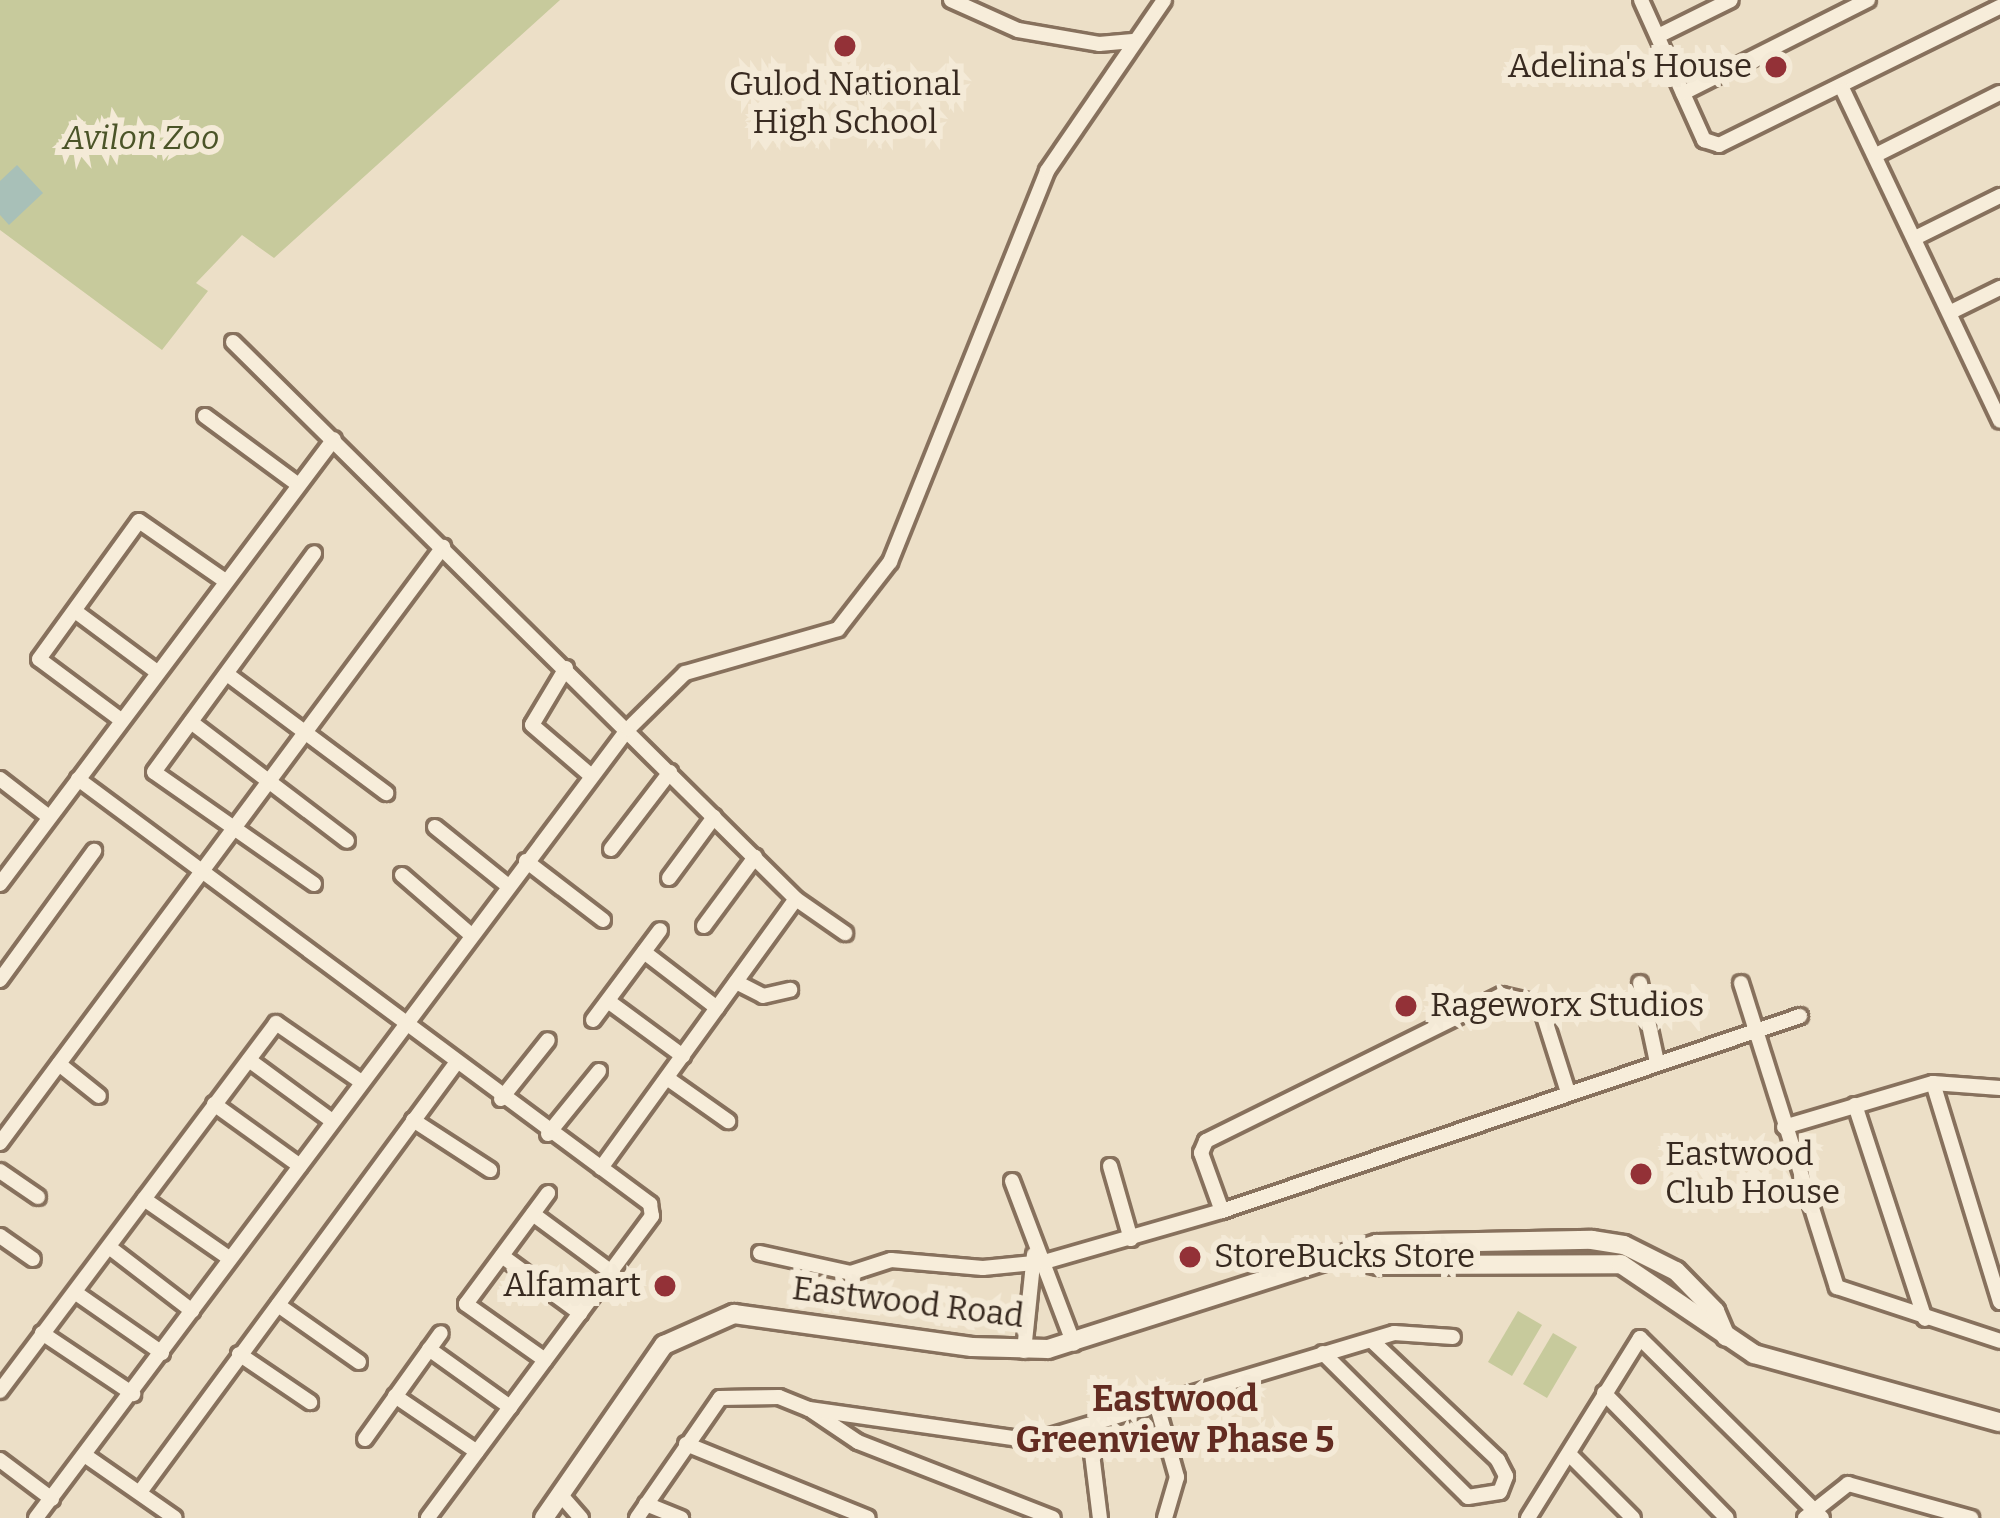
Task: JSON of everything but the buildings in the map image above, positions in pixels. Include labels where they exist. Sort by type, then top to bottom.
[{"type":"main road","name":"Eastwood Road","points":[[544,1518],[652,1360],[713,1319],[766,1315],[1024,1351],[1074,1344],[1348,1258],[1377,1244],[1469,1239],[1624,1245],[1692,1284],[1726,1337],[1754,1354],[2000,1422]]},
{"type":"street","points":[[951,0],[1018,30],[1100,44],[1133,41]]},
{"type":"street","points":[[36,1518],[133,1394],[401,1025],[628,729],[685,673],[838,629],[890,562],[1047,171],[1164,0]]},
{"type":"street","points":[[1641,0],[1704,140],[1719,145],[1843,89],[2000,7]]},
{"type":"street","points":[[1658,36],[1731,0]]},
{"type":"street","points":[[1682,93],[1868,0]]},
{"type":"street","points":[[1843,89],[1996,401],[2000,421]]},
{"type":"street","points":[[1878,154],[2000,93]]},
{"type":"street","points":[[1917,237],[2000,196]]},
{"type":"street","points":[[1952,312],[2000,288]]},
{"type":"street","points":[[233,342],[796,898],[844,933]]},
{"type":"street","points":[[206,416],[296,483]]},
{"type":"street","points":[[0,884],[296,483],[334,439]]},
{"type":"street","points":[[121,720],[39,662],[140,520],[224,580]]},
{"type":"street","points":[[0,1143],[443,548]]},
{"type":"street","points":[[314,553],[154,772],[238,825],[314,884]]},
{"type":"street","points":[[75,611],[157,672]]},
{"type":"street","points":[[566,668],[532,725],[589,775]]},
{"type":"street","points":[[227,674],[386,793]]},
{"type":"street","points":[[191,722],[347,841]]},
{"type":"street","points":[[611,849],[670,772]]},
{"type":"street","points":[[0,779],[49,818]]},
{"type":"street","points":[[78,779],[454,1066],[641,1193],[652,1216],[428,1518]]},
{"type":"street","points":[[669,878],[714,817]]},
{"type":"street","points":[[435,827],[507,885]]},
{"type":"street","points":[[0,980],[94,851]]},
{"type":"street","points":[[704,926],[755,857]]},
{"type":"street","points":[[526,861],[603,920]]},
{"type":"street","points":[[402,875],[470,934]]},
{"type":"street","points":[[601,1168],[796,898]]},
{"type":"street","points":[[593,1020],[660,930]]},
{"type":"street","points":[[644,952],[717,1008]]},
{"type":"street","points":[[736,982],[763,997],[790,989]]},
{"type":"street","points":[[1640,983],[1658,1062]]},
{"type":"street","points":[[1742,983],[1837,1287],[2000,1341]]},
{"type":"street","points":[[1222,1211],[1201,1153],[1206,1141],[1502,994],[1540,1004],[1567,1089]]},
{"type":"street","points":[[608,1000],[682,1056]]},
{"type":"street","points":[[760,1252],[851,1273],[891,1260],[983,1268],[1038,1262],[1222,1211],[1567,1089],[1756,1036],[1800,1016]]},
{"type":"street","points":[[0,1391],[276,1023],[360,1081]]},
{"type":"street","points":[[501,1099],[548,1040]]},
{"type":"street","points":[[249,1060],[332,1120]]},
{"type":"street","points":[[59,1064],[99,1096]]},
{"type":"street","points":[[140,1492],[454,1066]]},
{"type":"street","points":[[548,1134],[599,1071]]},
{"type":"street","points":[[667,1078],[728,1121]]},
{"type":"street","points":[[1784,1127],[1933,1083],[2000,1088]]},
{"type":"street","points":[[1933,1083],[2000,1302]]},
{"type":"street","points":[[214,1104],[300,1166]]},
{"type":"street","points":[[1856,1105],[1925,1319]]},
{"type":"street","points":[[413,1120],[490,1170]]},
{"type":"street","points":[[1110,1166],[1131,1239]]},
{"type":"street","points":[[0,1171],[38,1197]]},
{"type":"street","points":[[1012,1181],[1037,1246],[1024,1351]]},
{"type":"street","points":[[545,1360],[466,1304],[548,1193]]},
{"type":"street","points":[[144,1199],[229,1258]]},
{"type":"street","points":[[533,1214],[610,1271]]},
{"type":"street","points":[[0,1236],[33,1259]]},
{"type":"street","points":[[109,1247],[192,1311]]},
{"type":"street","points":[[502,1256],[580,1313]]},
{"type":"street","points":[[1038,1262],[1074,1344]]},
{"type":"street","points":[[76,1293],[162,1353]]},
{"type":"street","points":[[278,1305],[359,1362]]},
{"type":"street","points":[[42,1333],[133,1394]]},
{"type":"street","points":[[365,1439],[441,1333]]},
{"type":"street","points":[[809,1409],[1034,1442],[1394,1333],[1454,1337]]},
{"type":"street","points":[[1536,1515],[1640,1338],[1814,1515],[1848,1484],[1971,1518]]},
{"type":"street","points":[[1323,1353],[1468,1497],[1500,1492],[1506,1476],[1498,1460],[1372,1341]]},
{"type":"street","points":[[430,1349],[510,1406]]},
{"type":"street","points":[[239,1354],[310,1402]]},
{"type":"street","points":[[1604,1393],[1727,1518]]},
{"type":"street","points":[[395,1396],[476,1452]]},
{"type":"street","points":[[681,1518],[641,1511],[720,1398],[779,1397],[809,1409],[858,1442],[1053,1518]]},
{"type":"street","points":[[1157,1406],[1177,1477],[1165,1518]]},
{"type":"street","points":[[1089,1429],[1100,1518]]},
{"type":"street","points":[[686,1444],[868,1518]]},
{"type":"street","points":[[1570,1455],[1634,1518]]},
{"type":"street","points":[[86,1456],[175,1518]]},
{"type":"street","points":[[0,1460],[52,1498]]},
{"type":"street","points":[[560,1494],[581,1518]]},
{"type":"green space","name":"Avilon Zoo","points":[[0,0],[560,0],[274,258],[242,235],[196,283],[208,291],[162,350],[0,230]]},
{"type":"green space","points":[[1518,1311],[1542,1325],[1512,1376],[1488,1362]]},
{"type":"green space","points":[[1553,1333],[1577,1347],[1547,1398],[1523,1384]]},
{"type":"water","points":[[17,165],[43,193],[9,225],[0,215],[0,181]]},
{"type":"place","name":"Gulod National High School","points":[[845,46]]},
{"type":"place","name":"Adelina's House","points":[[1776,67]]},
{"type":"place","name":"Rageworx Studios","points":[[1406,1006]]},
{"type":"place","name":"Eastwood Club House","points":[[1641,1174]]},
{"type":"place","name":"StoreBucks Store","points":[[1190,1257]]},
{"type":"place","name":"Alfamart","points":[[665,1286]]},
{"type":"district","name":"Eastwood Greenview Phase 5","points":[[1175,1420]]}]
